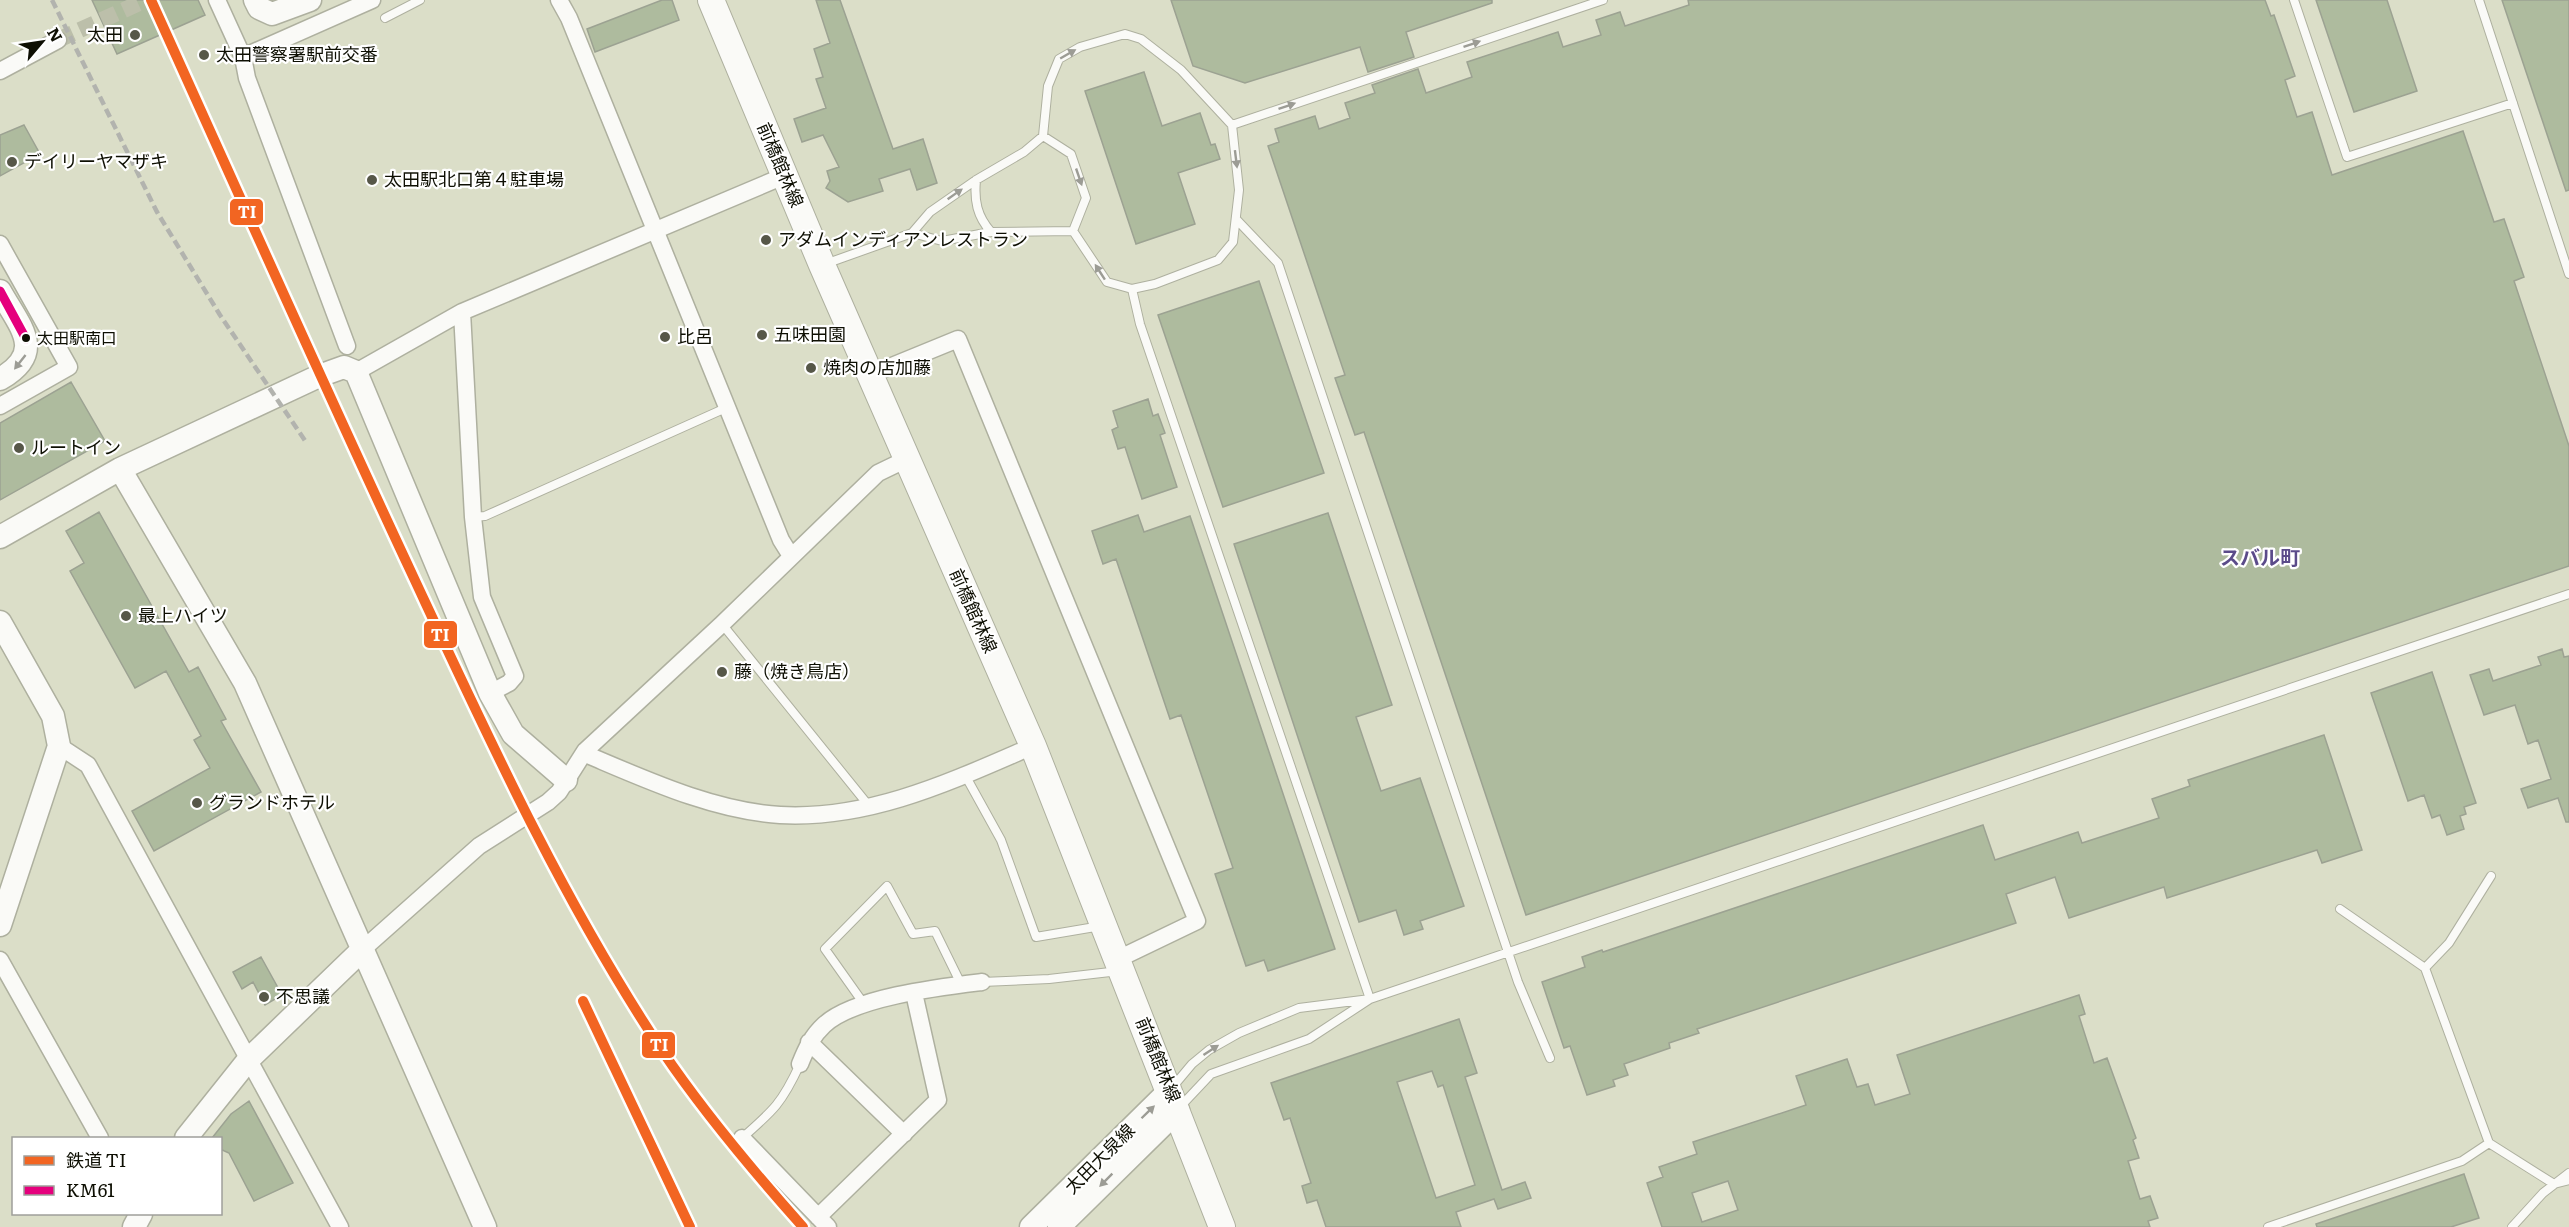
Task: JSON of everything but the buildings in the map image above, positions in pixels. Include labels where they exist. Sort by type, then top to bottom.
[{"type":"main road","name":"前橋館林線","points":[[711,0],[822,265],[1033,746],[1222,1227]]},
{"type":"street","points":[[217,0],[243,57],[252,90],[347,346]]},
{"type":"street","points":[[255,0],[260,8],[272,14],[310,0]]},
{"type":"street","points":[[243,57],[372,0]]},
{"type":"street","points":[[559,0],[569,18],[781,540],[791,556]]},
{"type":"street","points":[[0,71],[58,40]]},
{"type":"street","points":[[356,372],[462,312],[784,176]]},
{"type":"street","points":[[0,244],[69,366],[0,406]]},
{"type":"street","points":[[0,291],[26,339],[28,351],[21,364],[0,378]]},
{"type":"street","points":[[462,312],[473,517],[483,597],[515,676],[509,683],[490,693]]},
{"type":"street","points":[[870,375],[958,339],[1197,921],[1120,965]]},
{"type":"street","points":[[0,537],[120,469],[319,376],[344,367],[356,372],[490,693],[513,734],[566,780]]},
{"type":"street","points":[[187,1137],[249,1059],[362,950],[479,846],[548,802],[585,751],[722,624],[878,473],[907,459]]},
{"type":"street","points":[[120,469],[245,683],[362,950],[477,1223]]},
{"type":"street","points":[[0,622],[53,716],[58,747],[0,925]]},
{"type":"street","points":[[585,751],[590,756],[660,785],[734,807],[780,815],[831,813],[922,792],[1033,746]]},
{"type":"street","points":[[58,747],[88,765],[340,1227]]},
{"type":"street","points":[[0,960],[99,1137]]},
{"type":"street","points":[[800,1064],[809,1042],[832,1018],[864,1004],[961,984],[982,982]]},
{"type":"street","points":[[742,1138],[823,1222],[938,1100],[914,993]]},
{"type":"street","points":[[809,1042],[904,1134]]},
{"type":"street","name":"太田大泉線","points":[[1031,1227],[1174,1100]]},
{"type":"street","name":"太田大泉線","points":[[1059,1227],[1174,1100]]},
{"type":"lane","points":[[384,18],[420,0]]},
{"type":"lane","points":[[1232,125],[1603,0]]},
{"type":"lane","points":[[2294,0],[2347,157],[2513,103]]},
{"type":"lane","points":[[2479,0],[2569,274]]},
{"type":"lane","points":[[822,265],[912,232],[930,212],[976,180],[1024,152],[1043,136],[1048,86],[1059,59],[1080,47],[1125,34],[1141,39],[1181,70],[1232,125],[1239,190],[1233,242],[1218,260],[1155,284],[1132,289],[1107,282],[1073,231]]},
{"type":"lane","points":[[1043,136],[1071,154],[1086,198],[1073,231]]},
{"type":"lane","points":[[976,180],[975,200],[981,221],[991,232]]},
{"type":"lane","points":[[1236,219],[1278,262],[1510,952],[1518,982],[1550,1058]]},
{"type":"lane","points":[[912,232],[942,241],[991,232],[1073,231]]},
{"type":"lane","points":[[1132,289],[1144,335],[1370,999]]},
{"type":"lane","points":[[473,517],[485,516],[728,407]]},
{"type":"lane","points":[[1174,1100],[1192,1064],[1209,1050],[1239,1033],[1299,1008],[1370,999],[2569,594]]},
{"type":"lane","points":[[722,624],[869,806]]},
{"type":"lane","points":[[965,776],[1001,840],[1036,937],[1105,926]]},
{"type":"lane","points":[[2425,968],[2449,943],[2491,876]]},
{"type":"lane","points":[[864,1004],[825,949],[887,886],[913,934],[935,931],[961,984]]},
{"type":"lane","points":[[2340,909],[2425,968],[2489,1143],[2554,1185]]},
{"type":"lane","points":[[982,982],[1049,980],[1120,965]]},
{"type":"lane","points":[[1174,1100],[1211,1074],[1309,1039],[1370,999]]},
{"type":"lane","points":[[742,1138],[785,1097],[800,1064]]},
{"type":"lane","points":[[2268,1227],[2462,1161],[2489,1143]]},
{"type":"lane","points":[[2512,1227],[2569,1173]]},
{"type":"lane","points":[[2554,1185],[2569,1180]]},
{"type":"tunnel","points":[[58,40],[146,0]]},
{"type":"railway","points":[[52,0],[157,212],[220,315],[306,442]]},
{"type":"rail line","name":"TI","points":[[151,0],[313,360],[528,818],[592,937],[663,1052],[730,1142],[803,1227]]},
{"type":"rail line","name":"TI","points":[[583,1001],[690,1227]]},
{"type":"transit line","name":"KM61","points":[[0,291],[26,339]]},
{"type":"place","name":"太田","points":[[135,35]]},
{"type":"place","name":"太田警察署駅前交番","points":[[204,55]]},
{"type":"place","name":"デイリーヤマザキ","points":[[12,162]]},
{"type":"place","name":"太田駅北口第４駐車場","points":[[372,180]]},
{"type":"place","name":"アダムインディアンレストラン","points":[[766,240]]},
{"type":"place","name":"五味田園","points":[[762,335]]},
{"type":"place","name":"比呂","points":[[665,337]]},
{"type":"place","name":"太田駅南口","points":[[26,338]]},
{"type":"place","name":"焼肉の店加藤","points":[[811,368]]},
{"type":"place","name":"ルートイン","points":[[19,448]]},
{"type":"place","name":"最上ハイツ","points":[[126,616]]},
{"type":"place","name":"藤（焼き鳥店）","points":[[722,672]]},
{"type":"place","name":"グランドホテル","points":[[197,803]]},
{"type":"place","name":"不思議","points":[[264,997]]},
{"type":"district","name":"スバル町","points":[[2260,558]]}]
